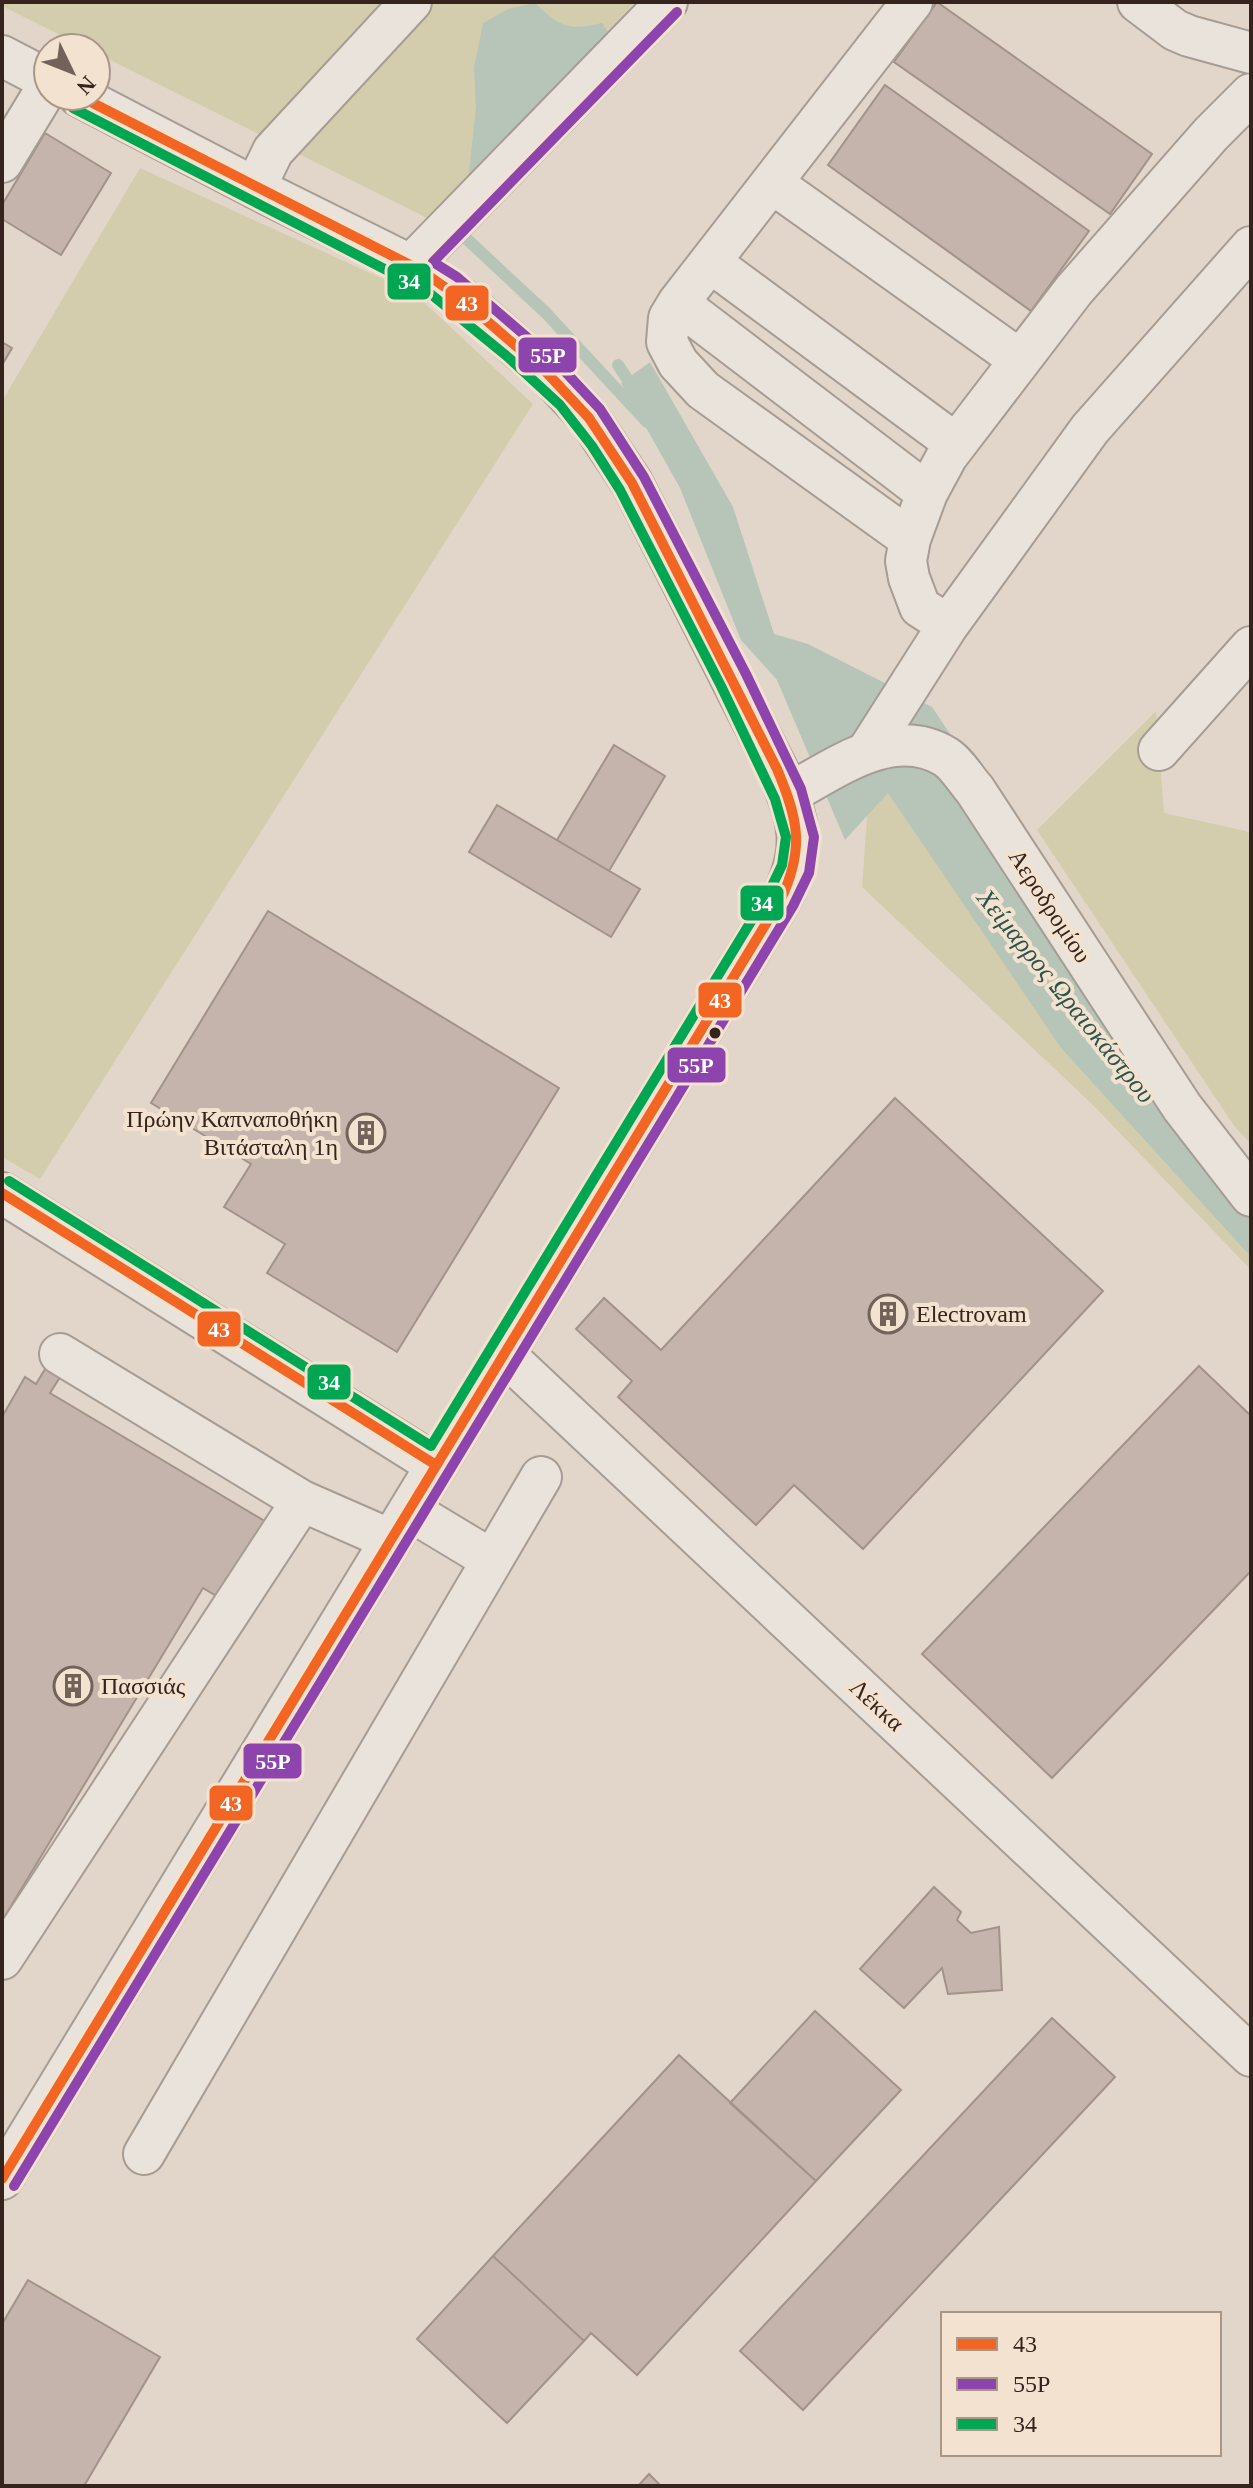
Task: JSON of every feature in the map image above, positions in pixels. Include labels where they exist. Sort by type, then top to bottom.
[{"type":"street","points":[[255,188],[273,151],[411,2]]},
{"type":"street","points":[[411,265],[667,2]]},
{"type":"street","points":[[910,539],[703,390],[678,363],[667,342],[669,318],[678,303],[912,2]]},
{"type":"street","points":[[1138,2],[1175,30],[1251,53]]},
{"type":"street","points":[[2,56],[32,74]]},
{"type":"street","points":[[948,625],[920,607],[907,569],[910,539],[927,493],[956,444],[1074,290],[1211,134],[1251,94]]},
{"type":"street","points":[[2,162],[32,110]]},
{"type":"street","points":[[4,2168],[791,881],[800,836],[788,794],[643,503],[603,438],[570,396],[448,288],[411,265],[110,112]]},
{"type":"street","points":[[772,183],[1020,360]]},
{"type":"street","points":[[867,752],[948,625],[1090,429],[1251,247]]},
{"type":"street","points":[[710,262],[956,444]]},
{"type":"street","points":[[678,303],[927,493]]},
{"type":"street","points":[[1159,750],[1251,647]]},
{"type":"street","name":"Αεροδρομίου","points":[[788,794],[867,752],[894,745],[922,746],[948,758],[975,790],[1182,1107],[1251,1196]]},
{"type":"street","points":[[2,1193],[436,1465]]},
{"type":"street","points":[[60,1354],[302,1501],[400,1525],[492,1560]]},
{"type":"street","name":"Λέκκα","points":[[504,1354],[1251,2056]]},
{"type":"street","points":[[144,2154],[541,1477]]},
{"type":"street","points":[[2,1959],[302,1501]]},
{"type":"shaded area","points":[[2,2],[635,2],[429,219],[112,61],[112,32],[54,32],[2,6]]},
{"type":"shaded area","points":[[140,168],[414,293],[533,404],[40,1179],[2,1157],[2,401]]},
{"type":"shaded area","points":[[1156,711],[1164,813],[1251,834],[1251,1144],[1235,1127],[1037,830]]},
{"type":"shaded area","points":[[892,784],[1251,1171],[1251,1270],[1094,1106],[862,887],[868,805]]},
{"type":"water","points":[[535,3],[565,25],[581,27],[602,23],[630,63],[466,199],[476,107],[474,68],[483,23],[508,9]]},
{"type":"water","points":[[650,362],[733,507],[774,634],[808,644],[932,707],[1251,1183],[1251,1257],[1061,1048],[888,793],[845,840],[777,680],[741,640],[680,488],[621,383]]},
{"type":"building","points":[[937,2],[1152,154],[1110,214],[894,62]]},
{"type":"building","points":[[885,85],[1089,231],[1031,311],[828,165]]},
{"type":"building","points":[[45,133],[111,173],[61,255],[2,219],[2,205]]},
{"type":"building","points":[[2,342],[12,348],[2,365]]},
{"type":"building","points":[[614,745],[665,776],[609,871],[557,840]]},
{"type":"building","points":[[497,805],[640,889],[611,937],[469,852]]},
{"type":"building","name":"Πρώην Καπναποθήκη Βιτάσταλη 1η","points":[[268,911],[559,1088],[397,1352],[267,1273],[285,1244],[224,1207],[251,1164],[151,1103]]},
{"type":"building","name":"Electrovam","points":[[895,1098],[1103,1291],[863,1549],[794,1485],[756,1525],[618,1397],[632,1381],[576,1329],[604,1298],[661,1350]]},
{"type":"building","name":"Πασσιάς","points":[[54,1354],[69,1363],[50,1393],[268,1523],[223,1600],[203,1588],[2,1921],[2,1417],[25,1377],[36,1384]]},
{"type":"building","points":[[1199,1366],[1251,1416],[1251,1571],[1052,1778],[922,1654]]},
{"type":"building","points":[[934,1887],[961,1912],[957,1920],[971,1933],[999,1927],[1002,1990],[948,1994],[942,1968],[904,2008],[860,1969]]},
{"type":"building","points":[[815,2011],[901,2090],[816,2181],[730,2103]]},
{"type":"building","points":[[1052,2018],[1115,2077],[803,2410],[740,2351]]},
{"type":"building","points":[[679,2055],[816,2181],[637,2375],[591,2333],[584,2341],[493,2256]]},
{"type":"building","points":[[493,2256],[584,2341],[507,2423],[417,2339]]},
{"type":"building","points":[[28,2280],[160,2357],[84,2486],[2,2486],[2,2324]]},
{"type":"building","points":[[649,2474],[661,2486],[638,2486]]},
{"type":"waterway","points":[[455,228],[546,313],[647,422]]},
{"type":"waterway","name":"Χείμαρρος Ωραιοκάστρου","points":[[618,365],[636,392]]},
{"type":"transit line","name":"55Ρ","points":[[14,2186],[793,906],[809,873],[814,837],[801,789],[746,674],[644,477],[600,409],[558,364],[457,277],[433,262],[677,12]]},
{"type":"transit line","name":"34","points":[[9,1181],[431,1446],[769,892],[782,865],[786,837],[775,799],[721,686],[620,490],[592,446],[560,405],[509,358],[427,291],[81,112]]},
{"type":"transit line","name":"43","points":[[2,2179],[781,899],[789,881],[796,849],[794,819],[777,769],[632,483],[589,418],[548,374],[463,300],[422,271],[110,112]]},
{"type":"transit line","name":"43","points":[[2,1193],[436,1465]]},
{"type":"place","name":"Πρώην Καπναποθήκη Βιτάσταλη 1η","points":[[366,1133]]},
{"type":"place","name":"Electrovam","points":[[888,1314]]},
{"type":"place","name":"Πασσιάς","points":[[73,1686]]}]
